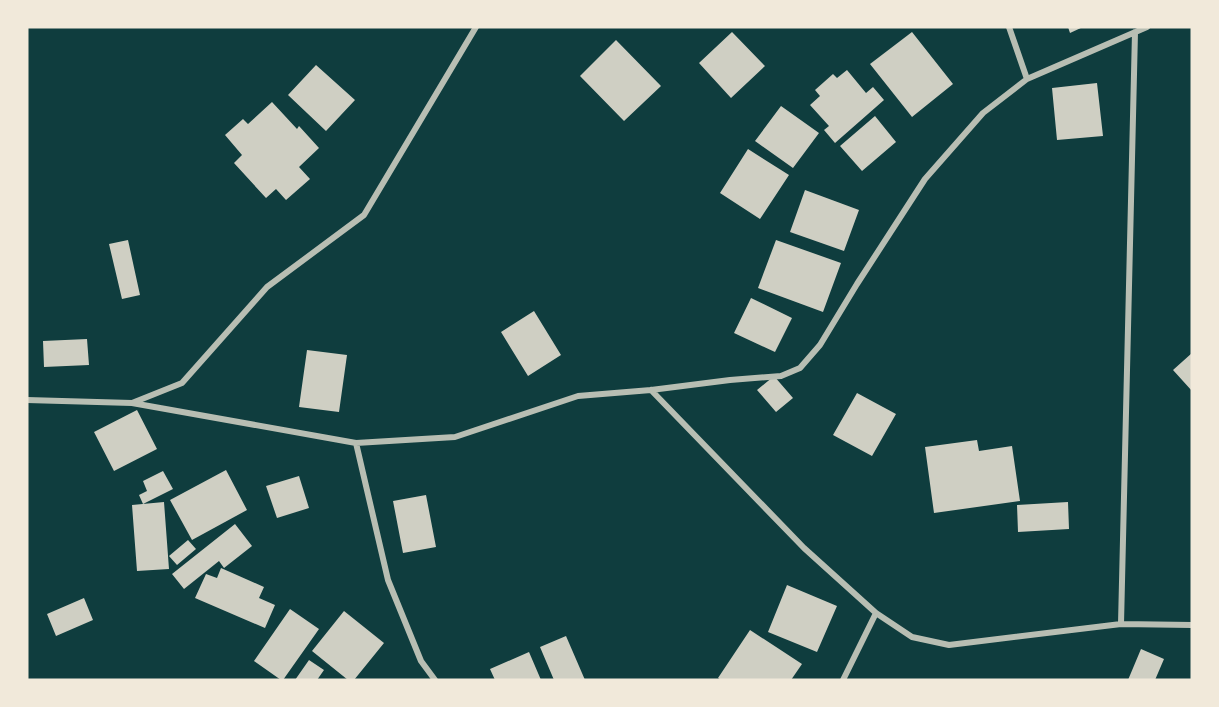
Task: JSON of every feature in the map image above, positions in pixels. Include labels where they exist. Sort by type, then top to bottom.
[{"type":"street","points":[[132,403],[182,383],[267,287],[364,215],[476,27]]},
{"type":"street","points":[[1009,27],[1027,79]]},
{"type":"street","points":[[27,400],[132,403],[356,443],[455,437],[578,396],[781,376],[800,368],[820,345],[925,179],[983,113],[1027,79],[1147,27]]},
{"type":"street","points":[[1121,624],[1135,32]]},
{"type":"street","points":[[651,390],[804,548],[876,613],[912,637],[949,645],[1121,624],[1192,625]]},
{"type":"street","points":[[356,443],[388,580],[421,661],[435,680]]},
{"type":"street","points":[[843,680],[876,613]]},
{"type":"building","points":[[1068,27],[1083,27],[1070,33]]},
{"type":"building","points":[[732,32],[765,66],[731,98],[699,63]]},
{"type":"building","points":[[912,32],[953,84],[912,117],[870,64]]},
{"type":"building","points":[[616,40],[661,86],[624,121],[580,76]]},
{"type":"building","points":[[316,65],[355,100],[326,131],[288,95]]},
{"type":"building","points":[[847,70],[866,93],[873,87],[884,100],[835,143],[824,130],[829,126],[810,105],[820,96],[815,90],[833,74],[837,78]]},
{"type":"building","points":[[1097,83],[1103,136],[1057,140],[1052,88]]},
{"type":"building","points":[[272,102],[297,129],[299,126],[319,148],[299,167],[310,179],[286,200],[276,189],[266,198],[234,163],[242,155],[225,135],[243,119],[248,124]]},
{"type":"building","points":[[781,106],[819,133],[793,168],[755,141]]},
{"type":"building","points":[[875,116],[896,142],[862,171],[840,146]]},
{"type":"building","points":[[748,149],[789,175],[760,219],[720,193]]},
{"type":"building","points":[[805,190],[859,210],[844,251],[790,232]]},
{"type":"building","points":[[128,240],[140,295],[122,299],[109,244]]},
{"type":"building","points":[[776,240],[841,263],[823,312],[758,288]]},
{"type":"building","points":[[751,298],[792,318],[775,352],[734,333]]},
{"type":"building","points":[[534,311],[561,355],[528,376],[501,332]]},
{"type":"building","points":[[87,339],[89,365],[44,367],[43,341]]},
{"type":"building","points":[[307,350],[347,355],[339,412],[299,407]]},
{"type":"building","points":[[1192,353],[1192,391],[1173,370]]},
{"type":"building","points":[[774,376],[793,398],[776,412],[757,390]]},
{"type":"building","points":[[857,393],[896,414],[872,456],[833,435]]},
{"type":"building","points":[[137,410],[157,449],[114,471],[94,432]]},
{"type":"building","points":[[977,440],[979,451],[1012,446],[1020,501],[934,513],[925,447]]},
{"type":"building","points":[[226,470],[247,510],[192,540],[170,500]]},
{"type":"building","points":[[163,471],[173,489],[143,504],[139,495],[147,491],[143,481]]},
{"type":"building","points":[[299,476],[309,508],[277,518],[266,486]]},
{"type":"building","points":[[426,495],[436,547],[403,553],[393,501]]},
{"type":"building","points":[[164,502],[169,569],[137,571],[132,505]]},
{"type":"building","points":[[1068,502],[1069,529],[1018,532],[1017,505]]},
{"type":"building","points":[[235,524],[252,546],[224,568],[219,561],[184,589],[172,574]]},
{"type":"building","points":[[188,540],[196,549],[177,565],[169,556]]},
{"type":"building","points":[[221,568],[264,587],[259,598],[275,605],[265,628],[195,598],[206,574],[217,578]]},
{"type":"building","points":[[787,585],[837,606],[817,652],[768,632]]},
{"type":"building","points":[[84,598],[93,620],[56,636],[47,614]]},
{"type":"building","points":[[290,609],[319,629],[281,680],[254,661]]},
{"type":"building","points":[[344,611],[384,643],[354,680],[348,680],[312,651]]},
{"type":"building","points":[[750,630],[802,664],[791,680],[721,680],[718,678]]},
{"type":"building","points":[[566,636],[585,680],[554,680],[540,647]]},
{"type":"building","points":[[1141,649],[1164,659],[1155,680],[1128,680]]},
{"type":"building","points":[[529,652],[541,680],[495,680],[490,669]]},
{"type":"building","points":[[309,660],[324,670],[317,680],[295,680]]}]
